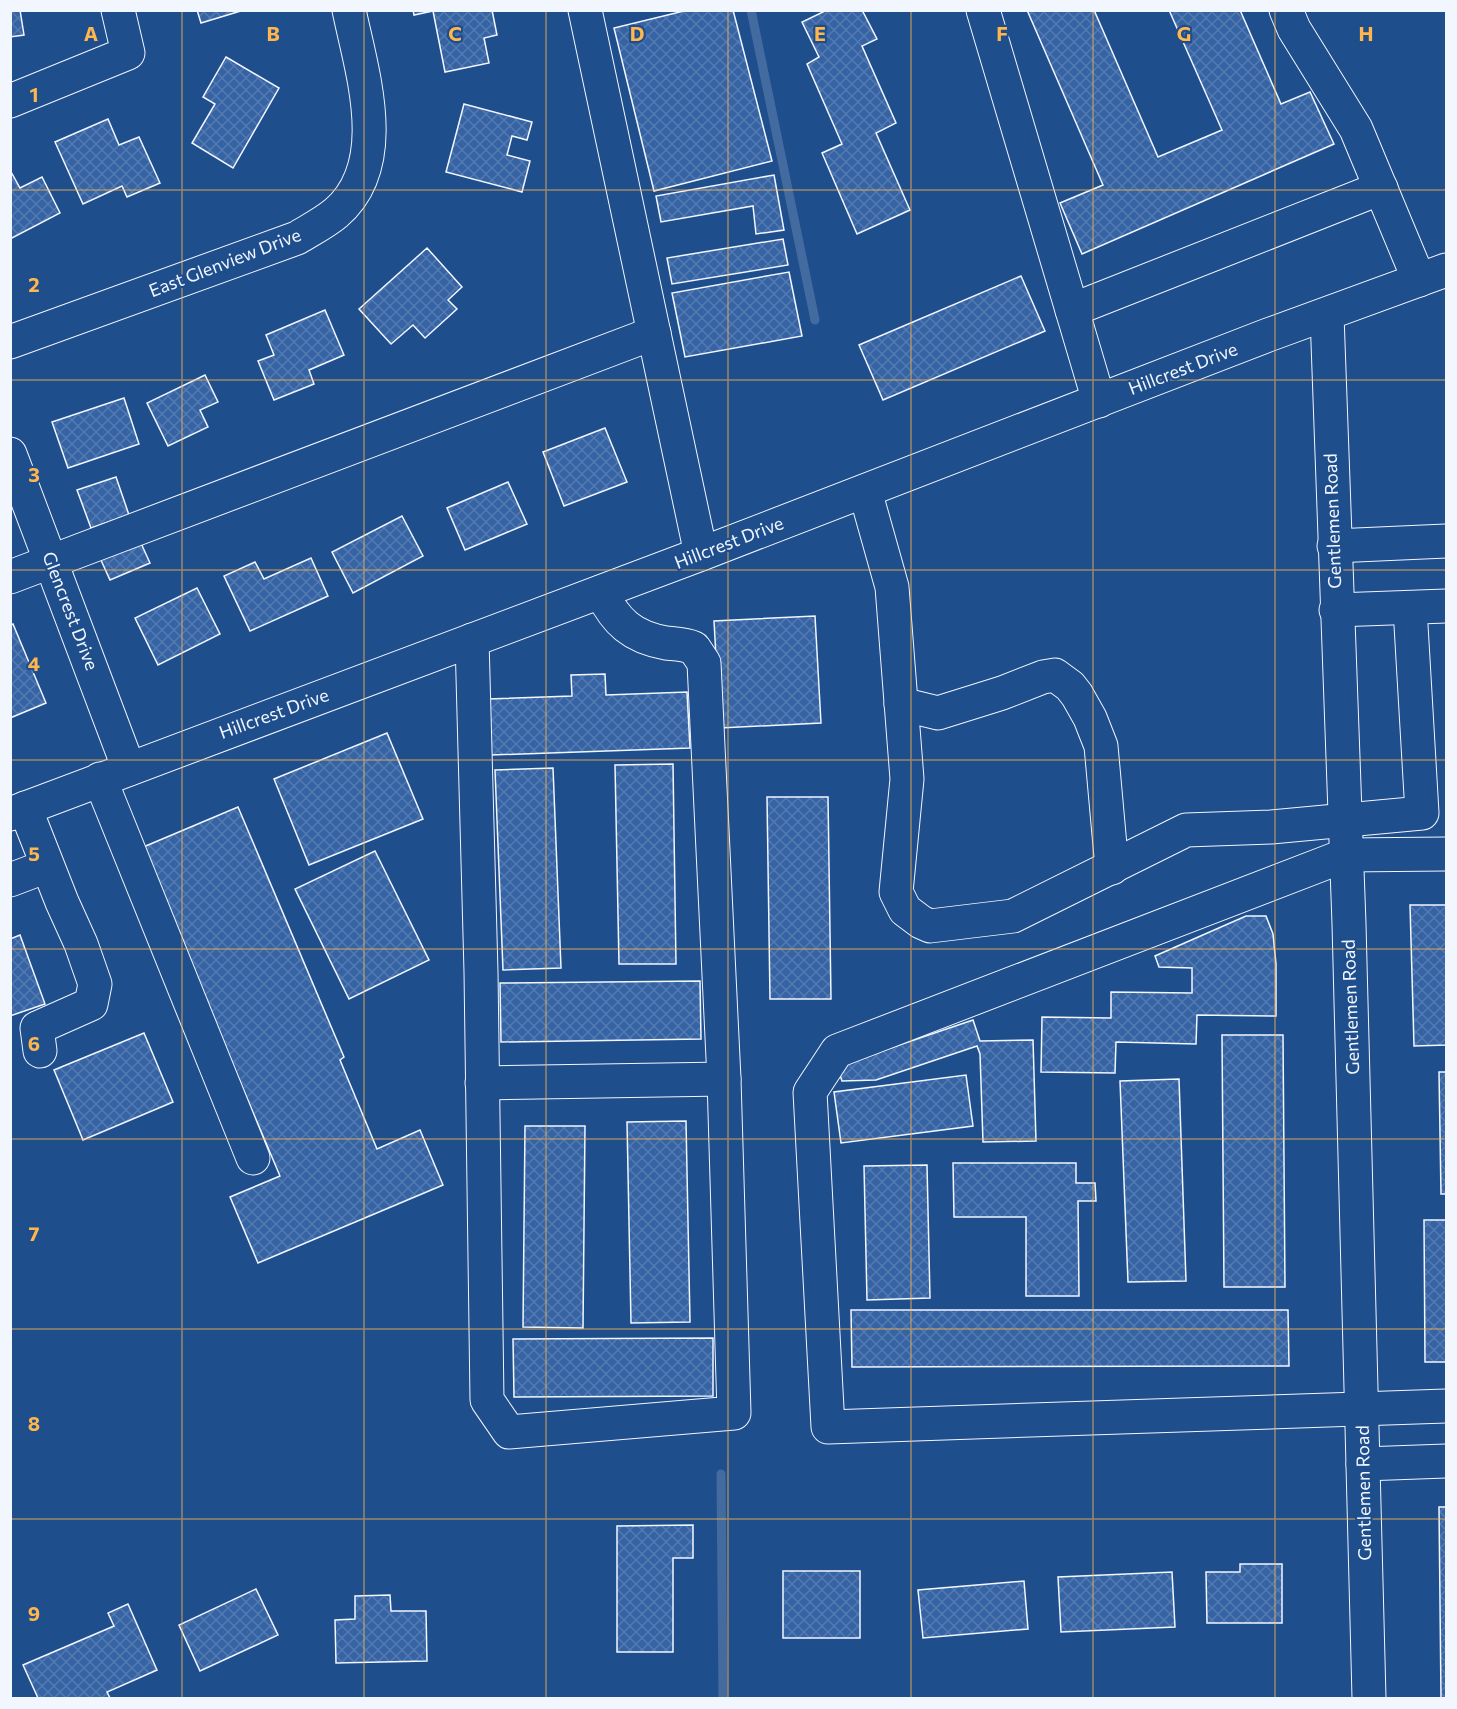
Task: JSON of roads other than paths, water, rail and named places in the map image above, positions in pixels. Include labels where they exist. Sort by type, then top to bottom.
[{"type":"street","points":[[10,101],[128,54],[118,10]]},
{"type":"street","name":"East Glenview Drive","points":[[10,342],[297,238],[337,212],[357,186],[367,160],[370,112],[349,10]]},
{"type":"street","points":[[585,10],[701,554]]},
{"type":"street","points":[[983,10],[1099,401]]},
{"type":"street","points":[[1286,10],[1294,29],[1356,129],[1381,188],[1433,275]]},
{"type":"street","points":[[1072,310],[1381,188]]},
{"type":"street","name":"Hillcrest Drive","points":[[18,811],[701,554],[1268,335],[1433,275]]},
{"type":"street","name":"Gentlemen Road","points":[[1327,315],[1345,820],[1369,1698]]},
{"type":"street","points":[[10,577],[654,333]]},
{"type":"street","name":"Glencrest Drive","points":[[10,454],[51,562],[115,774],[253,1158]]},
{"type":"street","points":[[865,491],[892,587],[907,779],[896,892],[905,910],[930,926],[1012,916],[1186,830],[1271,827],[1422,813],[1410,608]]},
{"type":"street","points":[[1334,546],[1446,541]]},
{"type":"street","points":[[472,640],[483,1083],[487,1400],[509,1432],[734,1413],[724,1080],[704,663],[694,648],[685,644],[646,639],[627,629],[608,607],[601,592]]},
{"type":"street","points":[[1336,610],[1446,606]]},
{"type":"street","points":[[901,704],[938,713],[1002,693],[1043,677],[1055,675],[1070,686],[1090,718],[1101,746],[1112,868]]},
{"type":"street","points":[[18,811],[47,866],[81,944],[94,984],[91,1004],[37,1028],[40,1051]]},
{"type":"street","points":[[1446,854],[1346,855],[837,1051],[810,1092],[828,1427],[1446,1406]]},
{"type":"street","points":[[10,880],[47,866]]},
{"type":"street","points":[[483,1083],[724,1080]]},
{"type":"street","points":[[1363,1464],[1446,1461]]},
{"type":"waterway","points":[[751,10],[815,320]]},
{"type":"waterway","points":[[721,1474],[723,1698]]}]
